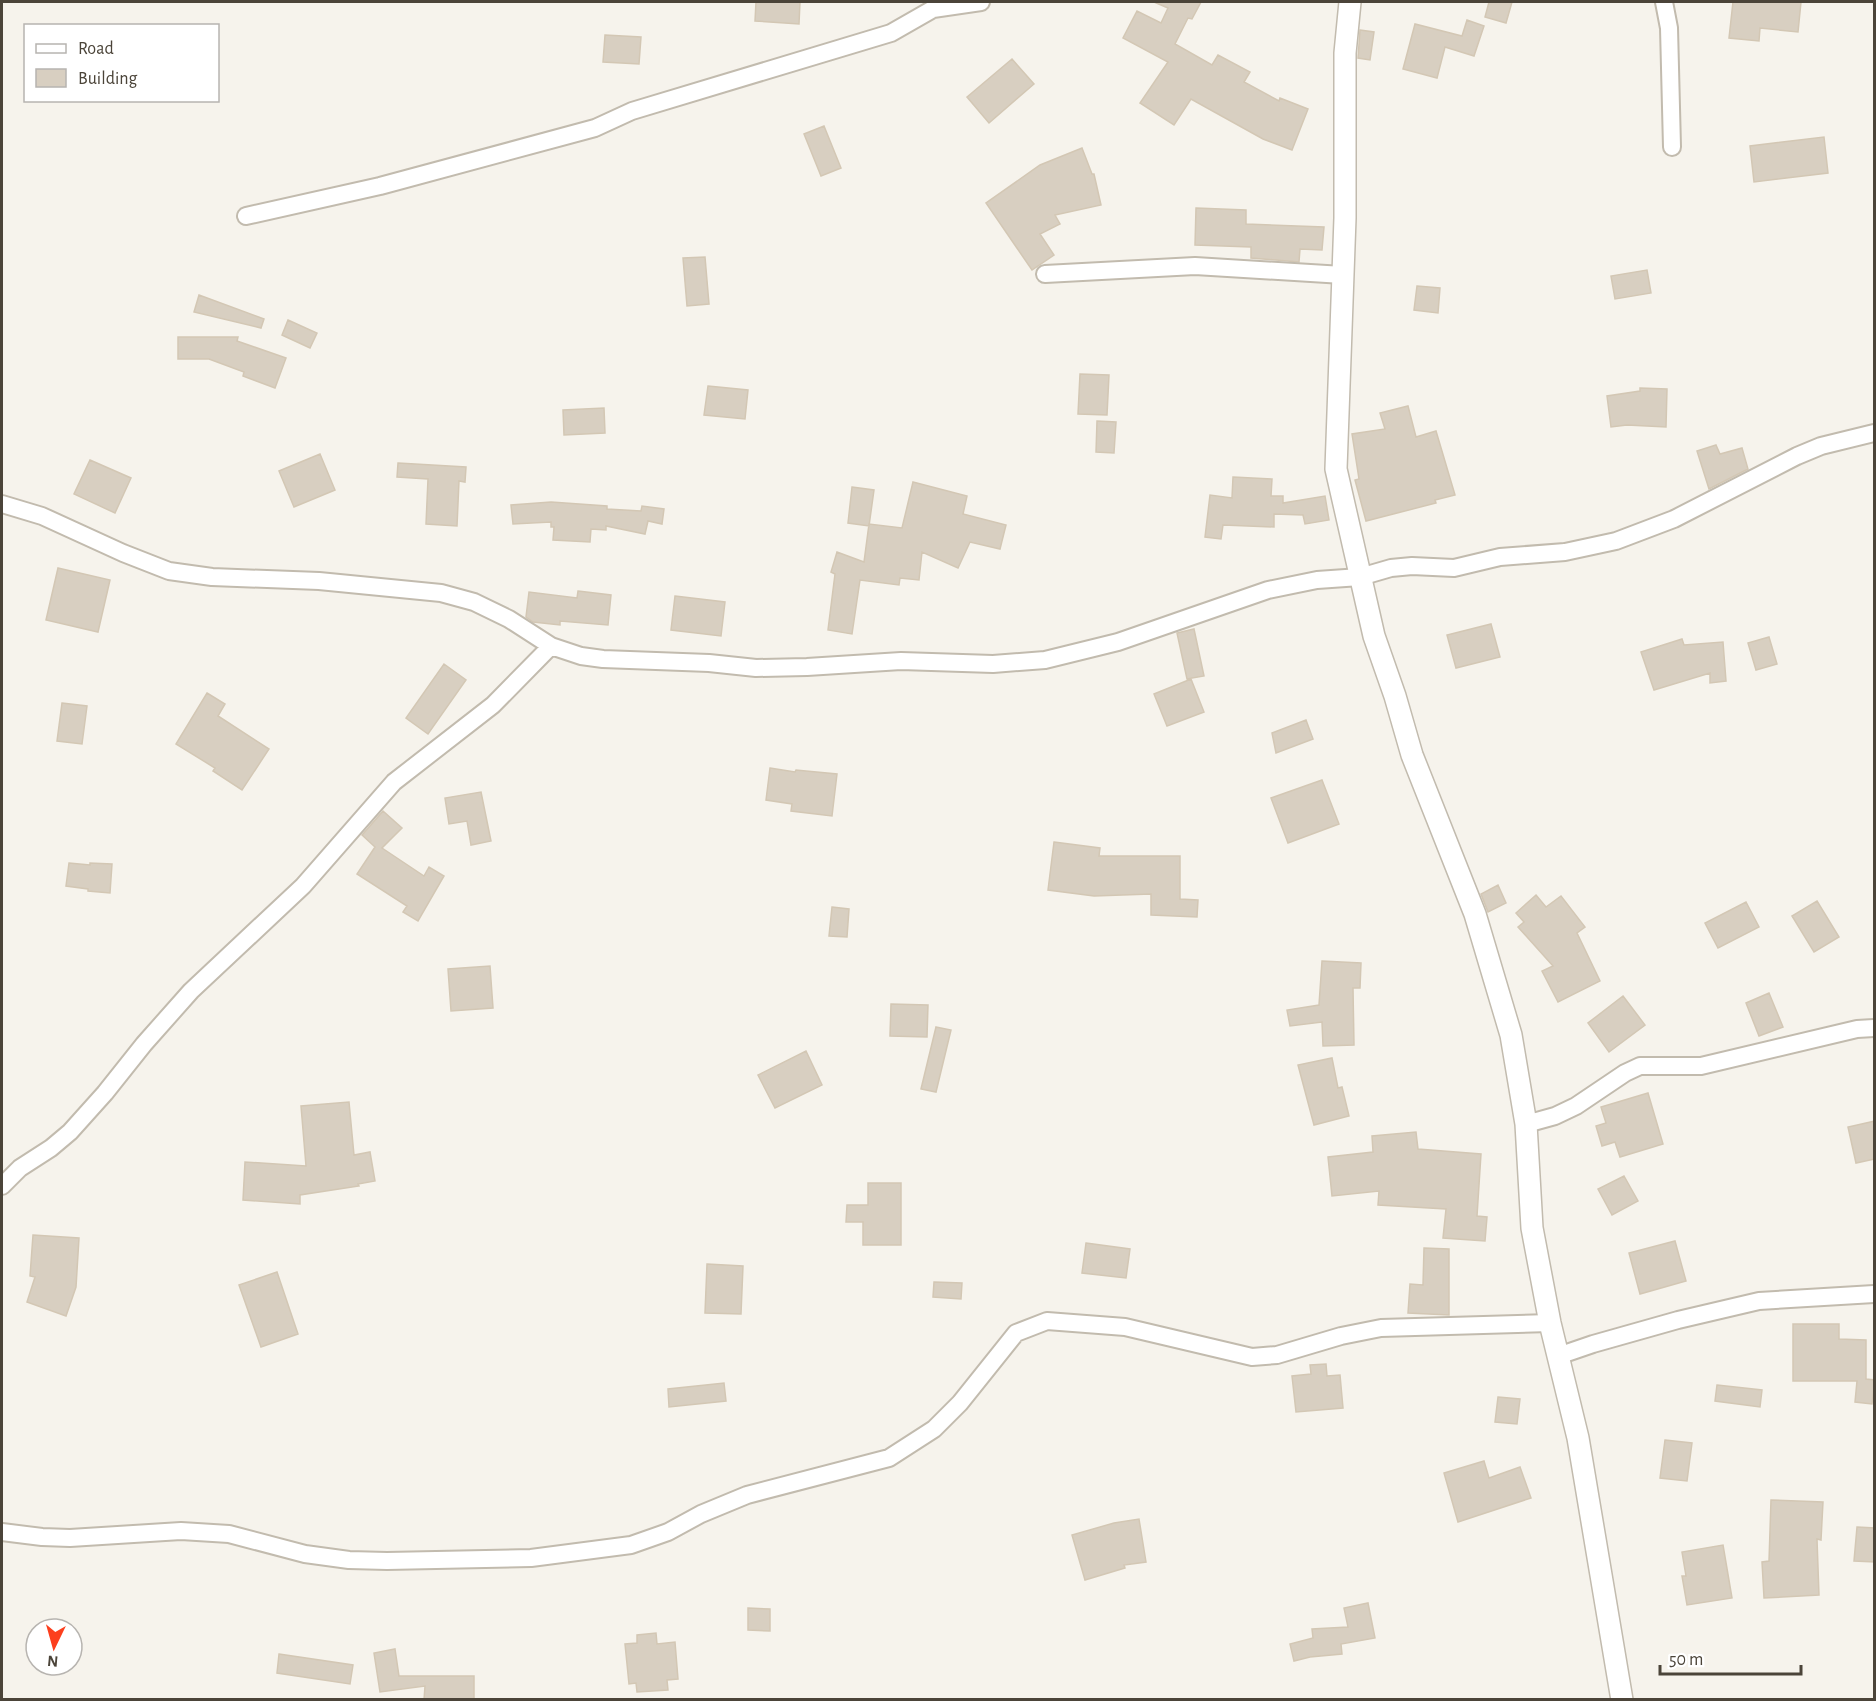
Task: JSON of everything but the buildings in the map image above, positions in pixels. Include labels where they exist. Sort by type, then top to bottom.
[{"type":"street","points":[[246,216],[380,186],[595,128],[632,111],[891,33],[933,9],[981,2]]},
{"type":"street","points":[[1350,2],[1345,53],[1343,275],[1336,469],[1374,636],[1412,755],[1475,914],[1511,1035],[1526,1124],[1532,1228],[1550,1323],[1578,1438],[1622,1700]]},
{"type":"street","points":[[1664,2],[1670,28],[1672,147]]},
{"type":"street","points":[[1045,274],[1195,266],[1343,275]]},
{"type":"street","points":[[2,504],[42,516],[169,571],[212,577],[319,581],[441,593],[474,602],[509,619],[551,646],[581,656],[756,668],[807,668],[901,661],[993,664],[1045,660],[1118,642],[1268,590],[1317,579],[1360,577],[1391,568],[1412,566],[1454,568],[1500,557],[1565,552],[1616,541],[1674,519],[1821,446],[1875,433]]},
{"type":"street","points":[[2,1186],[20,1168],[51,1148],[70,1132],[105,1094],[144,1044],[191,991],[303,886],[394,782],[493,705],[551,646]]},
{"type":"street","points":[[1526,1124],[1555,1116],[1576,1106],[1625,1073],[1640,1066],[1701,1066],[1857,1029],[1875,1028]]},
{"type":"street","points":[[1558,1356],[1678,1320],[1759,1301],[1875,1294]]},
{"type":"street","points":[[2,1532],[70,1538],[181,1530],[229,1533],[305,1554],[358,1560],[440,1561],[531,1558],[611,1548],[631,1545],[668,1532],[701,1514],[747,1494],[889,1458],[934,1429],[960,1403],[1016,1333],[1047,1321],[1125,1327],[1252,1357],[1277,1355],[1341,1336],[1381,1329],[1550,1323]]}]
